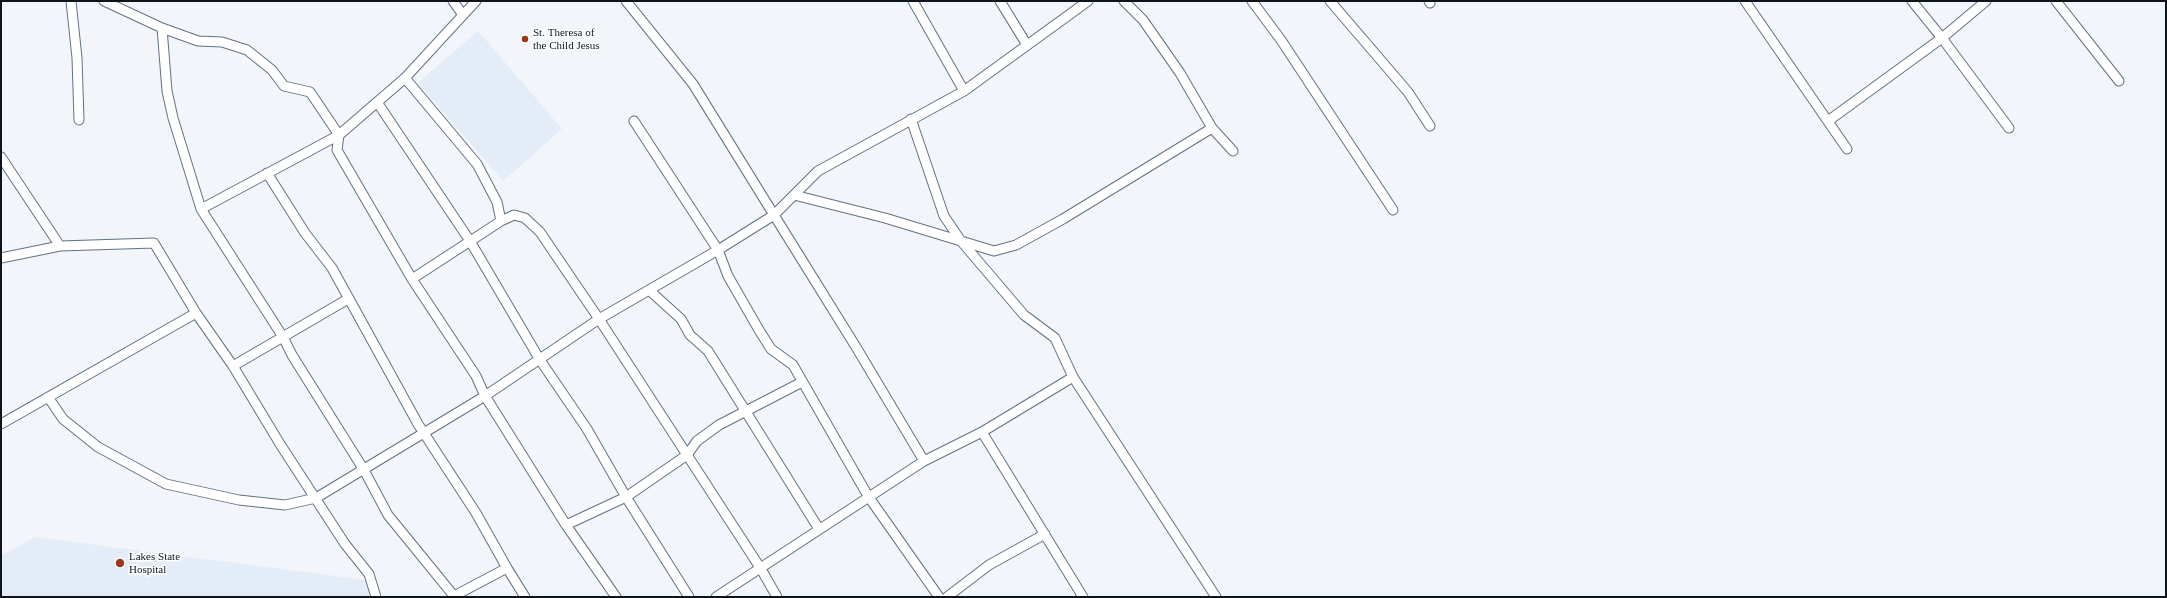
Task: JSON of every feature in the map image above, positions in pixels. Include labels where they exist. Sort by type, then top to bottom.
[{"type":"street","points":[[71,1],[77,58],[79,120]]},
{"type":"street","points":[[104,1],[162,28],[198,41],[222,42],[247,50],[272,70],[284,86],[295,87],[310,92],[339,135],[337,150],[412,279],[476,376],[485,396],[566,525],[616,597]]},
{"type":"street","points":[[453,1],[463,15]]},
{"type":"street","points":[[201,209],[339,135],[405,78],[476,1]]},
{"type":"street","points":[[626,1],[693,84],[856,346],[924,461]]},
{"type":"street","points":[[913,1],[964,91]]},
{"type":"street","points":[[1000,1],[1027,45]]},
{"type":"street","points":[[48,397],[63,418],[98,447],[166,484],[239,500],[285,505],[316,498],[364,470],[423,432],[485,396],[599,319],[718,250],[774,215],[818,171],[964,91],[1088,1]]},
{"type":"street","points":[[1124,1],[1143,20],[1180,72],[1212,128],[1233,151]]},
{"type":"street","points":[[1252,1],[1281,40],[1393,210]]},
{"type":"street","points":[[1330,1],[1408,92],[1430,126]]},
{"type":"street","points":[[1745,1],[1847,149]]},
{"type":"street","points":[[1912,1],[1942,38],[2009,128]]},
{"type":"street","points":[[1828,121],[1942,38],[1986,1]]},
{"type":"street","points":[[2056,1],[2119,81]]},
{"type":"street","points":[[162,28],[167,91],[173,118],[201,209],[283,337],[292,355],[364,470],[388,515],[454,597],[507,568]]},
{"type":"street","points":[[405,78],[477,164],[497,202],[501,220]]},
{"type":"street","points":[[377,102],[470,241],[540,360],[587,430],[626,497],[689,597]]},
{"type":"street","points":[[911,119],[944,216],[961,241],[1024,315],[1056,338],[1073,377],[1216,597]]},
{"type":"street","points":[[634,121],[718,250],[728,276],[758,330],[771,349],[793,365],[868,496],[939,597]]},
{"type":"street","points":[[794,195],[885,218],[994,251],[1016,245],[1063,219],[1212,128]]},
{"type":"street","points":[[1,157],[60,246]]},
{"type":"street","points":[[267,173],[305,233],[332,268],[423,432],[476,513],[507,568],[526,597]]},
{"type":"street","points":[[412,279],[501,220],[514,215],[525,218],[540,232],[599,319],[761,569],[776,597]]},
{"type":"street","points":[[1,258],[60,246],[154,243],[196,313],[233,366],[345,544],[369,574],[376,597]]},
{"type":"street","points":[[649,290],[681,319],[690,335],[708,351],[744,412],[819,529]]},
{"type":"street","points":[[233,366],[348,299]]},
{"type":"street","points":[[1,424],[196,313]]},
{"type":"street","points":[[716,597],[761,569],[868,496],[924,461],[982,432],[1073,377]]},
{"type":"street","points":[[566,525],[626,497],[687,455],[698,441],[720,425],[802,382]]},
{"type":"street","points":[[982,432],[1083,597]]},
{"type":"street","points":[[947,597],[989,565],[1045,534]]},
{"type":"shaded area","points":[[478,31],[562,129],[503,181],[418,83]]},
{"type":"shaded area","name":"Lakes State Hospital","points":[[35,537],[366,580],[369,597],[1,597],[1,556]]},
{"type":"place","name":"St. Theresa of the Child Jesus","points":[[525,39]]},
{"type":"place","name":"Lakes State Hospital","points":[[120,563]]}]
